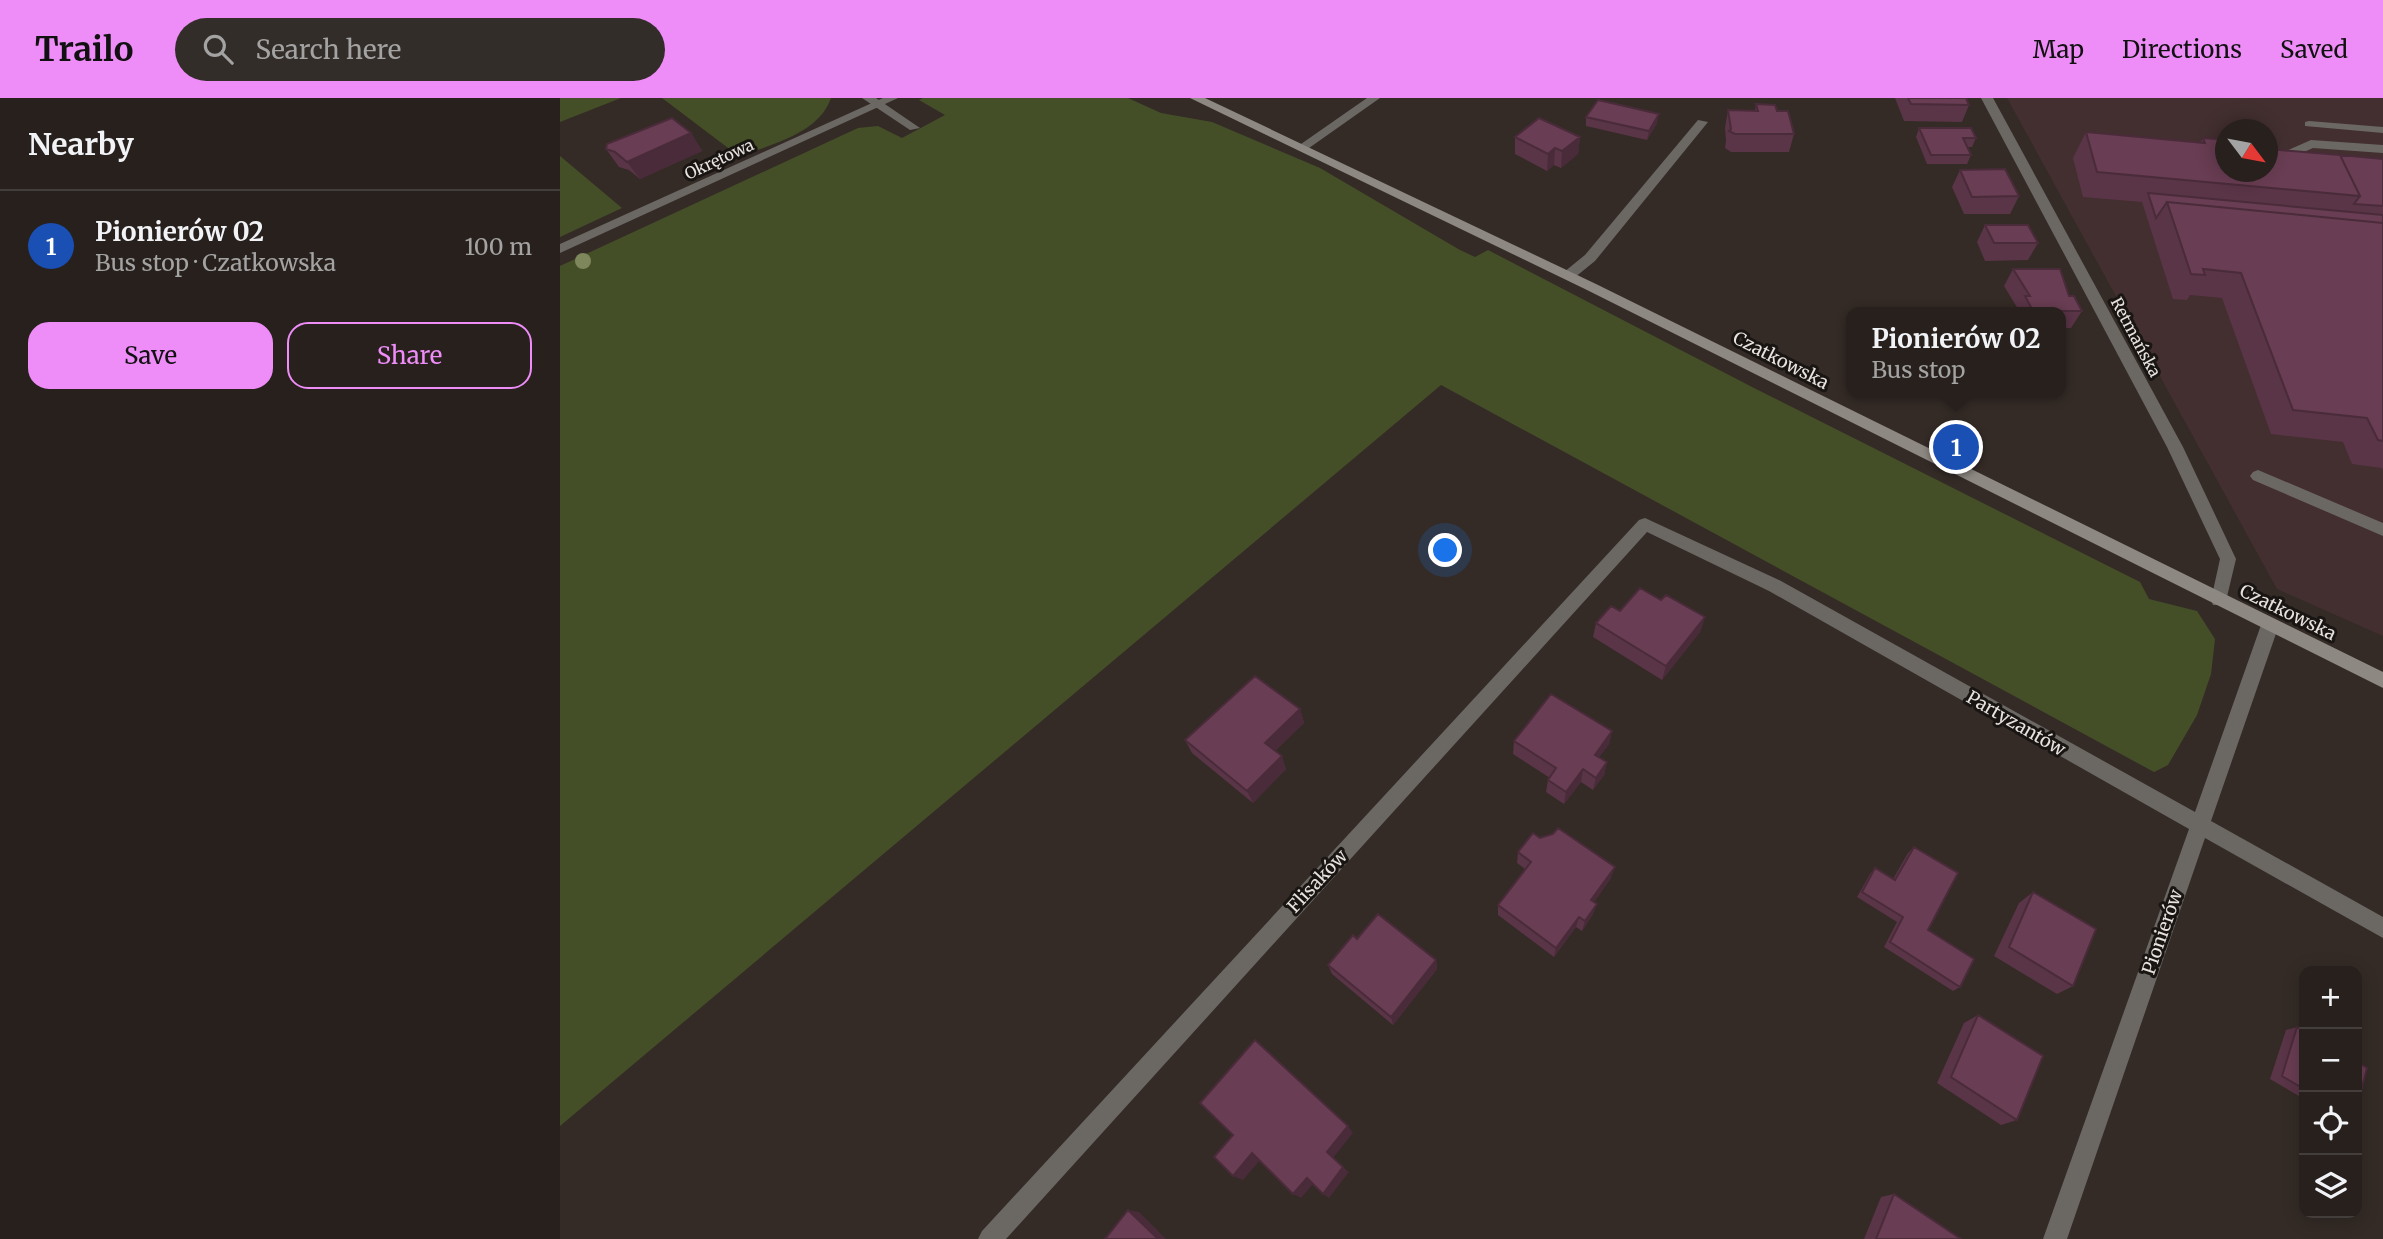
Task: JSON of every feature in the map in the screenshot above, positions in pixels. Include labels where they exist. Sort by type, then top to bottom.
[{"type":"street","name":"Okrętowa","points":[[560,249],[873,101],[892,98]]},
{"type":"street","name":"Czatkowska","points":[[1196,98],[1304,146],[1569,275],[2383,680]]},
{"type":"street","points":[[1304,146],[1374,98]]},
{"type":"street","name":"Retmańska","points":[[1987,98],[2175,447],[2228,559],[2218,600]]},
{"type":"street","points":[[873,101],[914,128]]},
{"type":"street","points":[[1569,275],[1590,258],[1702,122]]},
{"type":"street","points":[[2309,124],[2383,130]]},
{"type":"street","points":[[2278,154],[2288,155],[2311,144],[2383,149]]},
{"type":"street","points":[[2258,475],[2383,530]]},
{"type":"street","name":"Partyzantów","points":[[1645,524],[1775,586],[2383,928]]},
{"type":"street","name":"Flisaków","points":[[990,1239],[1645,524]]},
{"type":"street","name":"Pionierów","points":[[2055,1239],[2270,625]]},
{"type":"shaded area","points":[[2007,98],[2383,98],[2383,636],[2277,589]]},
{"type":"green space","points":[[560,98],[621,98],[560,122]]},
{"type":"green space","points":[[662,98],[831,98],[816,121],[805,129],[740,157]]},
{"type":"green space","points":[[1128,98],[1161,113],[1212,122],[1320,168],[1460,250],[1475,257],[1488,250],[1754,388],[2140,582],[2149,599],[2197,611],[2215,639],[2211,674],[2197,715],[2168,765],[2154,772],[1441,385],[560,1126],[560,266],[858,128],[878,126],[902,138],[945,115],[919,100]]},
{"type":"green space","points":[[560,156],[622,208],[560,237]]},
{"type":"building","points":[[1908,98],[1966,98],[1969,105],[1911,104]]},
{"type":"building","points":[[1598,100],[1659,114],[1649,131],[1586,117]]},
{"type":"building","points":[[1756,104],[1775,105],[1777,111],[1788,111],[1794,134],[1735,134],[1729,131],[1728,110],[1758,111]]},
{"type":"building","points":[[672,118],[691,133],[627,162],[615,152],[606,149],[607,144]]},
{"type":"building","points":[[1539,118],[1580,137],[1562,151],[1555,148],[1548,154],[1515,137]]},
{"type":"building","points":[[1919,128],[1971,128],[1976,138],[1963,138],[1971,155],[1931,155]]},
{"type":"building","points":[[2086,132],[2205,143],[2203,138],[2215,139],[2215,182],[2278,182],[2278,150],[2340,155],[2360,196],[2097,172]]},
{"type":"building","points":[[2330,154],[2383,159],[2383,206],[2354,204],[2360,196],[2340,155]]},
{"type":"building","points":[[2005,169],[2019,196],[1972,197],[1960,170]]},
{"type":"building","points":[[2148,193],[2383,215],[2383,223],[2167,202],[2156,218]]},
{"type":"building","points":[[2167,202],[2383,223],[2383,441],[2378,440],[2367,418],[2293,410],[2241,273],[2203,269],[2205,275],[2191,274]]},
{"type":"building","points":[[1985,225],[2028,225],[2038,243],[1994,243]]},
{"type":"building","points":[[2013,269],[2060,269],[2069,296],[2074,296],[2082,311],[2066,311],[2066,307],[2031,307],[2025,296],[2030,296]]},
{"type":"building","points":[[1640,588],[1661,600],[1666,595],[1705,617],[1666,666],[1596,623],[1611,606],[1620,611]]},
{"type":"building","points":[[1255,676],[1300,709],[1265,743],[1282,756],[1247,791],[1185,740]]},
{"type":"building","points":[[1551,694],[1612,731],[1595,755],[1607,762],[1596,778],[1583,769],[1566,792],[1548,780],[1556,768],[1514,741]]},
{"type":"building","points":[[1558,828],[1615,867],[1591,900],[1597,904],[1585,921],[1579,917],[1556,948],[1498,905],[1531,862],[1518,852],[1533,833],[1540,838],[1553,834]]},
{"type":"building","points":[[1914,847],[1958,873],[1928,930],[1974,959],[1960,987],[1890,942],[1903,917],[1862,892],[1875,868],[1895,880]]},
{"type":"building","points":[[2033,892],[2096,929],[2073,986],[2009,947]]},
{"type":"building","points":[[1378,914],[1436,960],[1391,1017],[1328,965],[1353,935],[1357,939]]},
{"type":"building","points":[[1978,1015],[2043,1056],[2017,1120],[1951,1077]]},
{"type":"building","points":[[2297,1027],[2299,1086],[2282,1076]]},
{"type":"building","points":[[1255,1040],[1348,1126],[1327,1152],[1343,1167],[1323,1194],[1307,1178],[1293,1194],[1252,1153],[1233,1176],[1214,1157],[1233,1135],[1200,1103]]},
{"type":"building","points":[[2362,1065],[2367,1068],[2362,1088]]},
{"type":"building","points":[[1894,1194],[1961,1239],[1876,1239]]},
{"type":"building","points":[[1128,1210],[1158,1239],[1105,1239]]},
{"type":"place","name":"Pionierów 02","points":[[1956,447]]}]
